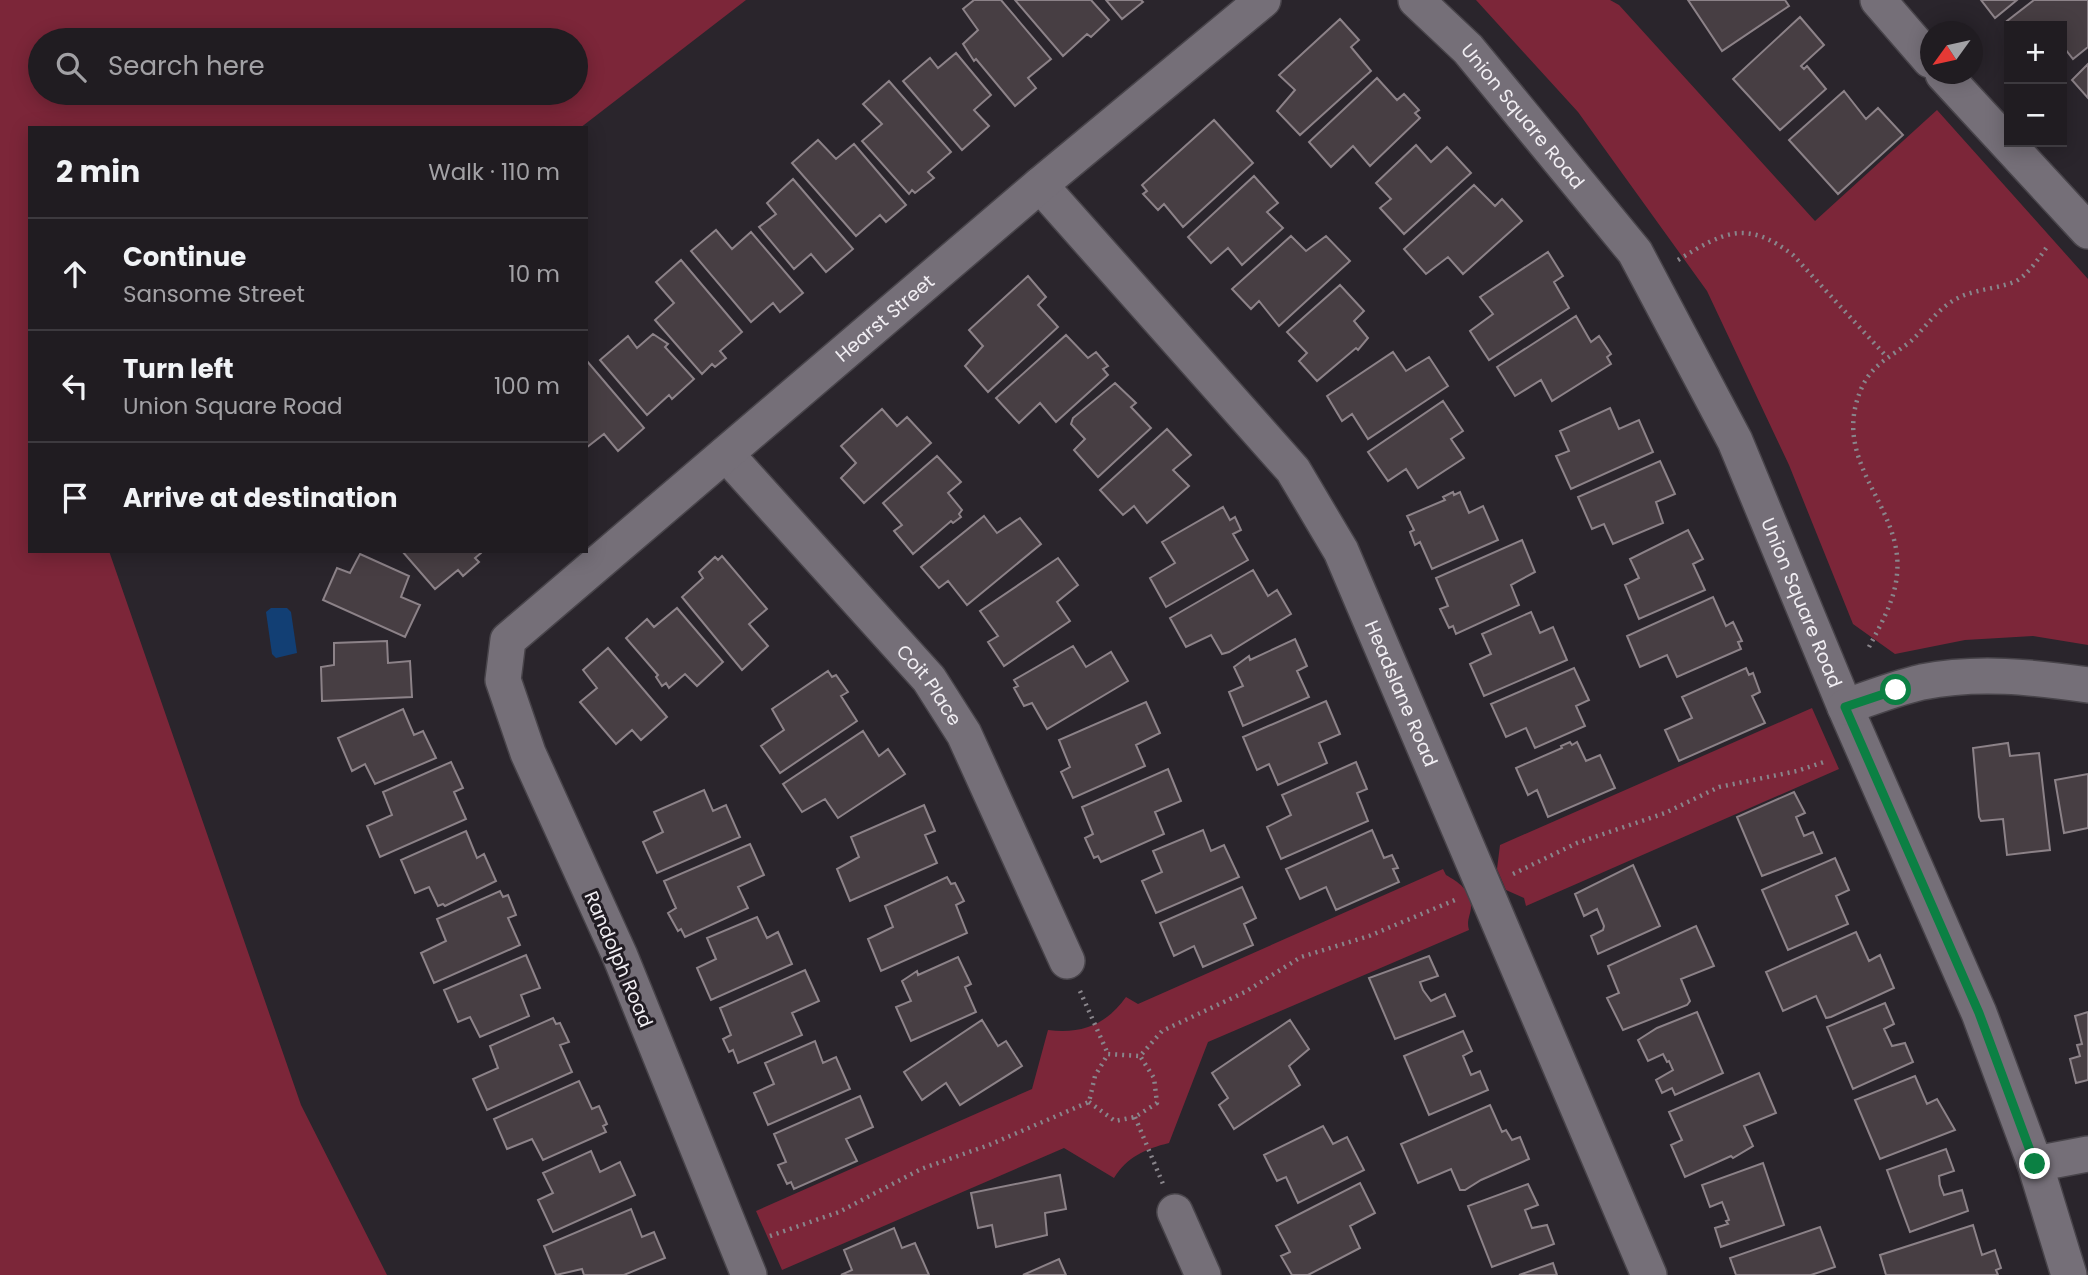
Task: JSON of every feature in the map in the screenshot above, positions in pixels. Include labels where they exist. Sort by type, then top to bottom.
[{"type":"street","name":"Hearst Street","points":[[508,640],[1040,185],[1263,0]]},
{"type":"street","name":"Union Square Road","points":[[1416,0],[1468,49],[1635,252],[1735,441],[1845,707],[1979,1013],[2035,1164],[2069,1275]]},
{"type":"street","points":[[1878,0],[1920,48]]},
{"type":"street","points":[[1952,84],[2088,231]]},
{"type":"street","name":"Headslane Road","points":[[1040,185],[1293,470],[1341,551],[1648,1275]]},
{"type":"street","name":"Coit Place","points":[[726,454],[929,679],[964,734],[1067,961]]},
{"type":"street","name":"Randolph Road","points":[[508,640],[503,680],[528,753],[620,956],[743,1262]]},
{"type":"street","points":[[1845,707],[1920,683],[1951,677],[2015,676],[2088,685]]},
{"type":"street","points":[[2035,1164],[2088,1154]]},
{"type":"street","points":[[1175,1212],[1203,1275]]},
{"type":"path","points":[[1649,279],[1716,237],[1755,234],[1776,242],[1793,255],[1886,356]]},
{"type":"path","points":[[1869,647],[1887,612],[1898,573],[1890,527],[1862,472],[1857,454],[1855,412],[1862,386],[1886,356],[1909,342],[1956,298],[1988,286],[2016,282],[2049,244]]},
{"type":"path","points":[[1505,878],[1577,843],[1665,813],[1719,787],[1797,771],[1826,761]]},
{"type":"path","points":[[1140,1056],[1162,1031],[1245,992],[1301,957],[1370,936],[1465,896]]},
{"type":"path","points":[[1067,961],[1108,1055]]},
{"type":"path","points":[[1108,1055],[1140,1056]]},
{"type":"path","points":[[1089,1102],[1095,1076],[1108,1055]]},
{"type":"path","points":[[1089,1102],[1115,1121],[1135,1117],[1157,1102],[1154,1078],[1140,1056]]},
{"type":"path","points":[[743,1262],[921,1169],[989,1145],[1089,1102]]},
{"type":"path","points":[[1135,1117],[1175,1212]]},
{"type":"shaded area","points":[[0,0],[746,0],[583,126],[28,126],[28,553],[110,553],[301,1105],[387,1275],[0,1275]]},
{"type":"shaded area","points":[[1476,0],[1610,0],[1619,5],[1815,221],[1937,110],[2088,279],[2088,645],[2033,636],[1965,640],[1895,654],[1853,624],[1789,465],[1707,291],[1578,112]]},
{"type":"shaded area","points":[[1812,708],[1839,769],[1526,906],[1524,898],[1506,890],[1497,869],[1500,845]]},
{"type":"shaded area","points":[[1443,869],[1446,875],[1469,895],[1469,930],[1208,1042],[1169,1143],[1137,1155],[1114,1178],[1064,1148],[782,1270],[756,1211],[1032,1089],[1048,1030],[1082,1029],[1092,1025],[1110,1015],[1126,997],[1138,1004]]},
{"type":"water","points":[[271,608],[287,608],[291,612],[297,653],[276,658],[272,654],[266,612]]},
{"type":"building","points":[[974,0],[1001,0],[1051,59],[1028,78],[1036,88],[1015,106],[976,59],[974,61],[963,44],[978,30],[963,9]]},
{"type":"building","points":[[1015,0],[1091,0],[1109,20],[1091,37],[1087,34],[1063,56]]},
{"type":"building","points":[[1106,0],[1141,0],[1143,2],[1122,19]]},
{"type":"building","points":[[1688,0],[1785,0],[1789,6],[1722,51]]},
{"type":"building","points":[[1981,0],[2017,0],[1995,18]]},
{"type":"building","points":[[2034,0],[2088,0],[2088,47],[2073,59],[2067,51],[2067,21],[2007,21]]},
{"type":"building","points":[[1800,17],[1824,45],[1801,66],[1804,69],[1807,66],[1826,89],[1780,130],[1733,79]]},
{"type":"building","points":[[1340,19],[1359,40],[1351,47],[1371,71],[1300,135],[1277,111],[1295,90],[1279,75]]},
{"type":"building","points":[[956,53],[991,95],[974,110],[989,126],[962,150],[903,81],[930,58],[938,68]]},
{"type":"building","points":[[2088,64],[2088,98],[2072,80]]},
{"type":"building","points":[[1377,78],[1397,100],[1404,94],[1419,110],[1415,113],[1420,118],[1370,166],[1353,146],[1331,167],[1309,142]]},
{"type":"building","points":[[889,81],[951,152],[928,172],[934,178],[915,193],[912,190],[909,194],[862,141],[882,124],[863,104]]},
{"type":"building","points":[[1844,91],[1866,119],[1878,108],[1903,135],[1838,194],[1789,140]]},
{"type":"building","points":[[1214,120],[1253,163],[1183,227],[1164,204],[1158,210],[1143,194],[1147,191],[1142,185]]},
{"type":"building","points":[[818,140],[836,159],[854,144],[906,205],[886,222],[880,215],[856,236],[792,163]]},
{"type":"building","points":[[1416,145],[1431,162],[1447,147],[1471,173],[1404,234],[1380,208],[1391,199],[1376,183]]},
{"type":"building","points":[[1254,176],[1278,203],[1267,212],[1283,228],[1242,265],[1228,248],[1211,263],[1188,237]]},
{"type":"building","points":[[793,179],[853,249],[826,272],[811,254],[794,269],[759,227],[776,214],[767,203]]},
{"type":"building","points":[[1474,185],[1495,206],[1502,199],[1522,221],[1463,274],[1448,257],[1426,274],[1404,249]]},
{"type":"building","points":[[716,230],[732,249],[751,232],[803,293],[780,312],[773,303],[751,322],[691,251]]},
{"type":"building","points":[[1291,236],[1306,251],[1326,236],[1350,261],[1279,326],[1259,301],[1251,309],[1232,289]]},
{"type":"building","points":[[1548,252],[1563,276],[1554,282],[1569,308],[1489,360],[1470,331],[1493,314],[1480,297]]},
{"type":"building","points":[[681,260],[742,332],[720,351],[726,358],[715,367],[712,364],[702,374],[655,320],[674,303],[656,282]]},
{"type":"building","points":[[1028,276],[1046,297],[1038,305],[1058,327],[988,392],[965,366],[983,346],[969,330]]},
{"type":"building","points":[[1340,285],[1364,311],[1354,321],[1368,338],[1358,350],[1356,348],[1317,381],[1299,361],[1307,353],[1287,332]]},
{"type":"building","points":[[1576,316],[1591,342],[1599,336],[1611,354],[1607,357],[1611,364],[1552,401],[1541,380],[1515,396],[1497,367]]},
{"type":"building","points":[[653,334],[668,344],[665,347],[694,379],[672,399],[669,395],[647,415],[600,360],[628,336],[637,348]]},
{"type":"building","points":[[1066,335],[1088,358],[1096,352],[1108,366],[1103,369],[1108,375],[1056,422],[1040,403],[1019,423],[996,398]]},
{"type":"building","points":[[1393,352],[1406,371],[1429,357],[1448,386],[1368,439],[1352,414],[1342,421],[1327,396]]},
{"type":"building","points":[[588,362],[644,428],[618,451],[604,434],[588,446]]},
{"type":"building","points":[[1115,383],[1136,403],[1131,407],[1151,428],[1098,477],[1074,450],[1085,439],[1071,424],[1073,418]]},
{"type":"building","points":[[1443,401],[1463,431],[1451,439],[1464,458],[1418,488],[1406,469],[1388,481],[1368,452]]},
{"type":"building","points":[[1610,408],[1619,429],[1639,420],[1653,452],[1571,489],[1556,456],[1569,451],[1560,431]]},
{"type":"building","points":[[882,409],[897,426],[907,417],[931,443],[864,503],[841,478],[856,463],[841,446]]},
{"type":"building","points":[[1167,429],[1191,455],[1173,470],[1189,486],[1147,523],[1134,506],[1123,515],[1100,490]]},
{"type":"building","points":[[937,456],[961,482],[948,493],[962,510],[959,514],[961,517],[953,523],[951,521],[913,554],[894,531],[902,525],[883,503]]},
{"type":"building","points":[[1660,461],[1675,494],[1656,502],[1663,523],[1613,544],[1604,524],[1592,529],[1578,497]]},
{"type":"building","points":[[1453,492],[1454,495],[1460,492],[1469,513],[1483,506],[1498,540],[1432,569],[1420,542],[1415,545],[1410,532],[1414,530],[1407,516],[1445,500],[1443,497]]},
{"type":"building","points":[[1223,507],[1230,520],[1235,517],[1241,530],[1233,534],[1248,560],[1166,607],[1150,578],[1175,563],[1162,542]]},
{"type":"building","points":[[984,516],[997,533],[1020,518],[1041,544],[967,605],[948,581],[939,588],[921,567]]},
{"type":"building","points":[[1688,530],[1703,559],[1693,564],[1705,590],[1639,619],[1625,585],[1639,578],[1630,559]]},
{"type":"building","points":[[1522,540],[1535,572],[1511,585],[1519,605],[1456,634],[1453,626],[1449,628],[1440,609],[1448,606],[1436,578]]},
{"type":"building","points":[[404,553],[481,553],[475,558],[479,562],[463,576],[458,570],[435,589]]},
{"type":"building","points":[[360,554],[409,576],[401,597],[420,605],[405,637],[323,600],[337,568],[350,573]]},
{"type":"building","points":[[722,556],[767,609],[749,624],[768,646],[742,670],[682,597],[703,578],[699,572],[715,557],[718,560]]},
{"type":"building","points":[[1058,558],[1078,585],[1057,602],[1070,621],[1004,666],[988,642],[998,636],[980,611]]},
{"type":"building","points":[[1253,570],[1268,596],[1277,590],[1291,614],[1229,652],[1222,654],[1211,635],[1186,647],[1170,618]]},
{"type":"building","points":[[1713,597],[1726,626],[1733,622],[1742,641],[1738,642],[1741,649],[1677,677],[1667,655],[1640,667],[1627,636]]},
{"type":"building","points":[[677,608],[723,662],[697,686],[685,674],[669,688],[666,683],[662,686],[656,677],[658,675],[626,638],[647,619],[654,627]]},
{"type":"building","points":[[1531,612],[1540,633],[1553,627],[1567,660],[1484,696],[1470,664],[1491,654],[1482,634]]},
{"type":"building","points":[[1295,639],[1307,666],[1297,671],[1309,697],[1243,726],[1229,692],[1243,686],[1234,667],[1249,656],[1250,660]]},
{"type":"building","points":[[387,641],[388,663],[410,661],[412,697],[322,701],[321,667],[334,665],[334,643]]},
{"type":"building","points":[[1073,646],[1086,667],[1111,652],[1128,681],[1047,729],[1032,703],[1024,706],[1014,688],[1018,686],[1014,680]]},
{"type":"building","points":[[608,648],[667,717],[641,740],[632,730],[616,744],[580,702],[597,688],[583,670]]},
{"type":"building","points":[[1574,668],[1589,700],[1576,706],[1585,726],[1535,748],[1526,728],[1506,737],[1491,704]]},
{"type":"building","points":[[1746,668],[1749,675],[1753,673],[1760,692],[1752,696],[1765,723],[1679,761],[1665,730],[1692,718],[1682,697]]},
{"type":"building","points":[[828,671],[832,677],[836,675],[848,692],[841,696],[857,721],[780,773],[761,746],[784,730],[772,709]]},
{"type":"building","points":[[1326,701],[1340,734],[1319,743],[1327,763],[1278,785],[1269,764],[1257,770],[1243,737]]},
{"type":"building","points":[[1146,702],[1160,733],[1136,745],[1145,766],[1073,798],[1061,772],[1070,767],[1059,740]]},
{"type":"building","points":[[403,709],[414,735],[423,731],[436,758],[375,784],[365,764],[352,771],[338,738]]},
{"type":"building","points":[[863,731],[879,756],[888,749],[905,774],[838,818],[825,799],[802,812],[783,784]]},
{"type":"building","points":[[1570,742],[1572,745],[1577,742],[1586,761],[1600,755],[1615,788],[1548,817],[1537,790],[1528,795],[1516,768]]},
{"type":"building","points":[[2008,743],[2010,756],[2039,753],[2050,850],[2007,855],[2003,819],[1981,821],[1979,817],[1973,748]]},
{"type":"building","points":[[451,762],[463,788],[454,792],[466,819],[380,857],[367,826],[392,815],[383,792]]},
{"type":"building","points":[[1356,762],[1367,789],[1357,793],[1368,821],[1281,859],[1267,827],[1291,815],[1282,795]]},
{"type":"building","points":[[1168,769],[1181,801],[1155,812],[1164,834],[1101,862],[1098,856],[1094,858],[1085,838],[1093,834],[1082,807]]},
{"type":"building","points":[[2088,774],[2088,828],[2064,833],[2055,780]]},
{"type":"building","points":[[704,790],[713,811],[726,805],[740,837],[657,873],[643,842],[663,832],[654,812]]},
{"type":"building","points":[[1794,792],[1805,813],[1796,817],[1804,836],[1813,832],[1822,853],[1762,876],[1737,817]]},
{"type":"building","points":[[924,805],[935,831],[925,835],[937,863],[850,901],[837,869],[859,857],[851,837]]},
{"type":"building","points":[[1203,830],[1211,851],[1224,845],[1239,877],[1156,913],[1142,881],[1162,872],[1153,851]]},
{"type":"building","points":[[1372,830],[1384,858],[1392,855],[1398,868],[1393,869],[1399,882],[1336,910],[1326,887],[1300,899],[1286,869]]},
{"type":"building","points":[[466,831],[477,858],[484,854],[496,881],[445,906],[438,906],[429,887],[415,893],[401,860]]},
{"type":"building","points":[[750,844],[764,875],[738,887],[748,908],[685,937],[681,929],[678,931],[668,913],[676,908],[664,881]]},
{"type":"building","points":[[1835,858],[1849,890],[1836,896],[1848,924],[1788,950],[1762,890]]},
{"type":"building","points":[[1633,865],[1660,926],[1598,954],[1591,936],[1603,930],[1604,926],[1597,909],[1584,916],[1575,894]]},
{"type":"building","points":[[947,877],[951,884],[955,883],[964,901],[956,905],[967,933],[881,971],[868,939],[893,927],[885,906]]},
{"type":"building","points":[[1242,887],[1256,918],[1244,924],[1253,945],[1203,967],[1194,946],[1174,956],[1160,923]]},
{"type":"building","points":[[500,891],[503,897],[508,895],[516,915],[508,918],[520,945],[434,983],[421,953],[446,941],[437,919]]},
{"type":"building","points":[[757,917],[767,938],[778,932],[792,964],[711,1000],[697,968],[716,959],[707,938]]},
{"type":"building","points":[[1696,926],[1714,966],[1681,979],[1690,1001],[1687,1005],[1623,1030],[1607,998],[1619,993],[1608,966]]},
{"type":"building","points":[[1856,932],[1869,961],[1880,955],[1894,988],[1831,1017],[1826,1018],[1816,996],[1783,1011],[1766,972]]},
{"type":"building","points":[[526,955],[540,988],[521,995],[529,1016],[480,1037],[470,1017],[458,1022],[444,990]]},
{"type":"building","points":[[1429,956],[1438,976],[1420,982],[1423,990],[1431,1001],[1445,994],[1455,1016],[1395,1039],[1369,978]]},
{"type":"building","points":[[958,957],[971,984],[965,987],[976,1012],[911,1041],[896,1007],[911,1001],[902,981],[917,971],[918,975]]},
{"type":"building","points":[[805,970],[819,1001],[792,1013],[802,1035],[738,1063],[733,1050],[729,1052],[723,1039],[731,1035],[720,1008]]},
{"type":"building","points":[[1885,1003],[1894,1024],[1884,1029],[1892,1046],[1905,1043],[1913,1062],[1853,1089],[1827,1027]]},
{"type":"building","points":[[1697,1012],[1723,1073],[1675,1095],[1672,1088],[1662,1093],[1656,1080],[1673,1070],[1669,1061],[1667,1062],[1663,1054],[1648,1061],[1638,1040],[1657,1028]]},
{"type":"building","points":[[2088,1012],[2088,1080],[2076,1083],[2070,1059],[2080,1056],[2077,1045],[2082,1044],[2075,1016]]},
{"type":"building","points":[[553,1018],[556,1024],[560,1023],[569,1042],[560,1045],[572,1072],[487,1110],[473,1079],[498,1068],[490,1046]]},
{"type":"building","points":[[982,1020],[998,1046],[1006,1041],[1022,1066],[960,1105],[946,1083],[922,1100],[904,1072]]},
{"type":"building","points":[[1290,1020],[1309,1049],[1289,1066],[1300,1085],[1234,1129],[1219,1105],[1228,1098],[1212,1073]]},
{"type":"building","points":[[1463,1031],[1472,1051],[1463,1056],[1471,1075],[1480,1071],[1488,1090],[1429,1115],[1404,1056]]},
{"type":"building","points":[[815,1041],[823,1063],[836,1057],[850,1089],[768,1125],[754,1093],[774,1084],[765,1063]]},
{"type":"building","points":[[1759,1073],[1776,1113],[1744,1126],[1753,1146],[1733,1158],[1731,1156],[1685,1177],[1671,1145],[1682,1140],[1669,1112]]},
{"type":"building","points":[[1915,1076],[1927,1104],[1937,1099],[1955,1130],[1880,1159],[1855,1100]]},
{"type":"building","points":[[579,1081],[592,1109],[599,1106],[607,1124],[603,1126],[606,1132],[543,1160],[532,1139],[507,1149],[494,1119]]},
{"type":"building","points":[[860,1096],[873,1127],[846,1139],[857,1161],[794,1189],[791,1182],[787,1184],[778,1165],[786,1162],[774,1134]]},
{"type":"building","points":[[1490,1105],[1502,1132],[1506,1130],[1512,1140],[1520,1137],[1529,1159],[1465,1190],[1460,1190],[1451,1169],[1418,1183],[1401,1144]]},
{"type":"building","points":[[1323,1126],[1333,1144],[1347,1137],[1364,1170],[1298,1203],[1286,1177],[1277,1181],[1264,1155]]},
{"type":"building","points":[[1946,1149],[1954,1171],[1939,1176],[1940,1185],[1944,1195],[1962,1190],[1968,1211],[1910,1232],[1887,1170]]},
{"type":"building","points":[[591,1151],[600,1172],[620,1162],[635,1195],[553,1232],[538,1200],[553,1193],[543,1173]]},
{"type":"building","points":[[1763,1163],[1784,1225],[1721,1247],[1715,1228],[1728,1224],[1726,1221],[1729,1220],[1722,1202],[1710,1207],[1702,1185]]},
{"type":"building","points":[[1060,1175],[1066,1209],[1045,1213],[1047,1235],[996,1247],[992,1225],[978,1228],[971,1193]]},
{"type":"building","points":[[1360,1183],[1375,1213],[1350,1226],[1360,1248],[1308,1275],[1292,1275],[1281,1256],[1290,1252],[1276,1226]]},
{"type":"building","points":[[1528,1184],[1538,1205],[1525,1210],[1532,1228],[1547,1225],[1554,1244],[1492,1267],[1468,1206]]},
{"type":"building","points":[[631,1209],[642,1237],[654,1232],[665,1258],[624,1275],[584,1275],[582,1269],[556,1275],[544,1246]]},
{"type":"building","points":[[1973,1225],[1982,1255],[1995,1250],[2001,1268],[1996,1270],[1998,1275],[1886,1275],[1880,1255]]},
{"type":"building","points":[[1820,1227],[1835,1267],[1811,1275],[1736,1275],[1730,1258]]},
{"type":"building","points":[[894,1228],[902,1248],[915,1243],[929,1275],[841,1275],[852,1270],[844,1250]]},
{"type":"building","points":[[1059,1259],[1066,1275],[1023,1275]]},
{"type":"building","points":[[1553,1263],[1557,1275],[1519,1275]]},
{"type":"route","points":[[1896,690],[1845,707],[1979,1013],[2035,1164]]}]
